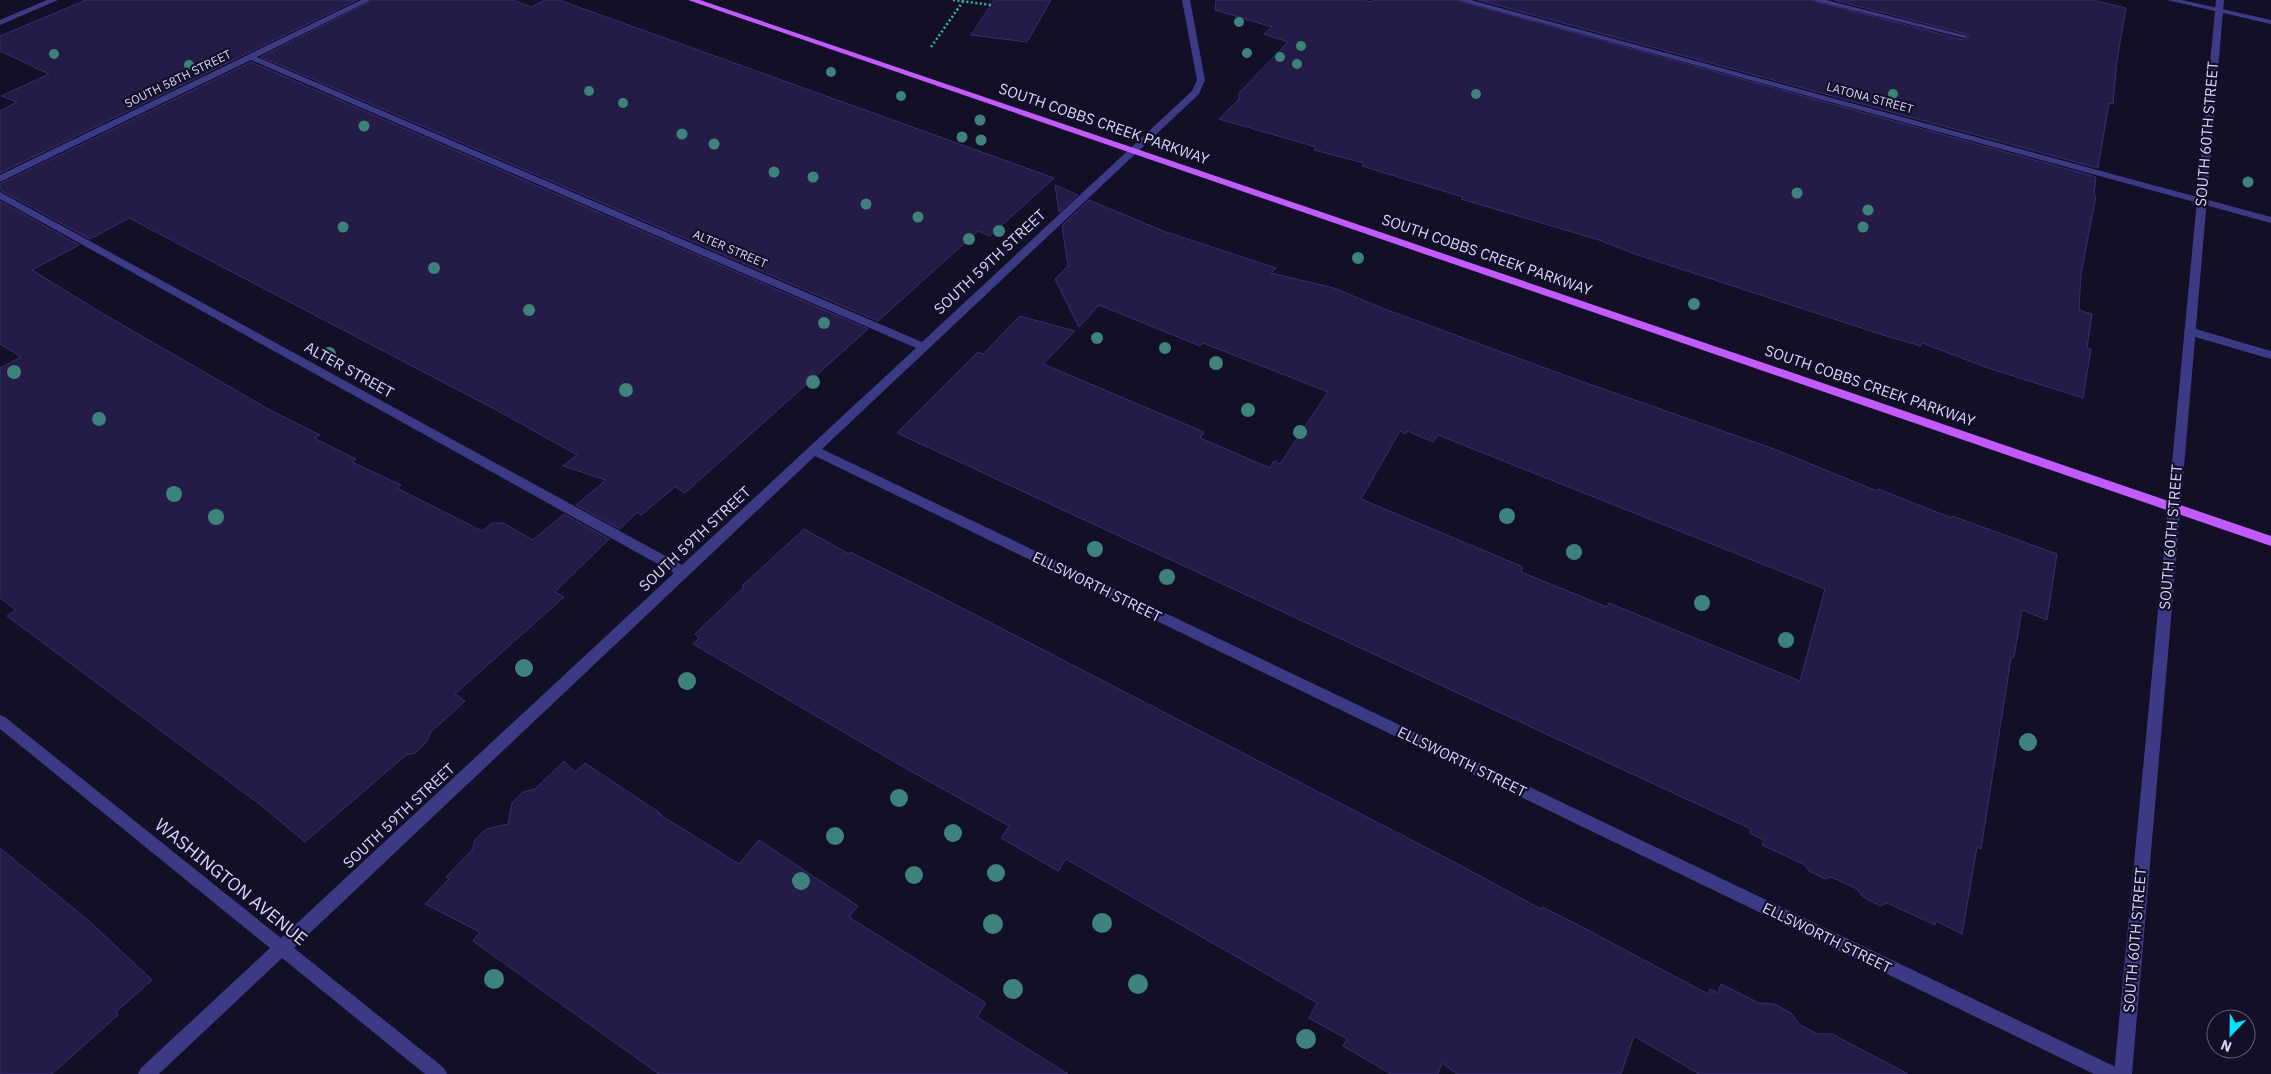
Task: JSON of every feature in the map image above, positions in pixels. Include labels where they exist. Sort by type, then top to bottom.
[{"type":"main road","name":"SOUTH COBBS CREEK PARKWAY","points":[[692,0],[2271,540]]},
{"type":"street","points":[[0,22],[54,0]]},
{"type":"street","name":"SOUTH 58TH STREET","points":[[0,179],[367,0]]},
{"type":"street","name":"SOUTH 59TH STREET","points":[[147,1074],[1196,92],[1201,80],[1186,0]]},
{"type":"street","name":"LATONA STREET","points":[[1462,0],[2271,220]]},
{"type":"street","points":[[1816,0],[1964,36]]},
{"type":"street","points":[[2171,0],[2219,5],[2271,22]]},
{"type":"street","name":"SOUTH 60TH STREET","points":[[2123,1074],[2219,5]]},
{"type":"street","name":"ALTER STREET","points":[[251,57],[923,347]]},
{"type":"street","name":"ALTER STREET","points":[[0,195],[683,572]]},
{"type":"street","points":[[2190,331],[2271,355]]},
{"type":"street","name":"ELLSWORTH STREET","points":[[813,450],[2112,1074]]},
{"type":"street","name":"WASHINGTON AVENUE","points":[[0,721],[438,1074]]},
{"type":"path","points":[[953,0],[991,5]]},
{"type":"path","points":[[931,47],[964,1]]},
{"type":"building","points":[[86,0],[357,0],[0,173],[0,111],[17,102],[1,96],[49,74],[0,51],[0,36]]},
{"type":"building","points":[[373,0],[513,0],[531,7],[545,0],[559,0],[1054,178],[990,236],[978,231],[878,321],[261,57]]},
{"type":"building","points":[[994,0],[1051,0],[1027,42],[971,35]]},
{"type":"building","points":[[1216,0],[1363,0],[1371,2],[1374,0],[1456,0],[2096,177],[2094,195],[2096,196],[2081,274],[2079,310],[2092,314],[2087,348],[2091,349],[2083,398],[1988,368],[1922,343],[1921,346],[1886,336],[1635,254],[1599,240],[1461,199],[1463,197],[1362,166],[1364,163],[1314,150],[1316,147],[1219,119],[1240,98],[1238,94],[1288,42],[1264,34],[1272,27],[1215,10]]},
{"type":"building","points":[[1478,0],[1810,0],[1964,40],[1970,35],[1834,0],[2092,0],[2126,8],[2117,60],[2113,104],[2109,103],[2098,168]]},
{"type":"building","points":[[251,62],[868,329],[685,493],[675,487],[641,515],[637,512],[620,529],[576,505],[606,480],[563,466],[577,455],[502,413],[129,218],[90,239],[0,190],[0,184]]},
{"type":"building","points":[[1055,185],[1078,195],[1059,212]]},
{"type":"building","points":[[1089,200],[1163,231],[1276,268],[1271,273],[1334,288],[1382,308],[1575,379],[1774,449],[1877,491],[1878,489],[1952,518],[1952,516],[2057,554],[2047,620],[2022,610],[2014,657],[2011,658],[1981,849],[1977,847],[1962,934],[1936,921],[1935,925],[1887,903],[1880,906],[1863,897],[1857,889],[1831,877],[1825,879],[1809,871],[1805,865],[1762,845],[1764,840],[1750,833],[1751,829],[897,433],[978,352],[983,354],[1020,316],[1075,331],[1043,364],[1204,432],[1200,438],[1270,468],[1274,461],[1280,464],[1328,392],[1203,343],[1200,346],[1099,305],[1079,327],[1055,279],[1068,266],[1062,226]],"holes":[[[1400,431],[1406,434],[1407,431],[1433,442],[1438,435],[1825,589],[1800,681],[1609,603],[1607,607],[1521,572],[1523,567],[1361,499]]]},
{"type":"building","points":[[0,201],[79,245],[32,270],[100,312],[270,410],[320,435],[314,438],[356,459],[352,462],[401,485],[397,488],[482,531],[492,523],[503,523],[533,540],[564,514],[609,539],[555,592],[564,597],[455,694],[465,701],[431,732],[427,741],[415,753],[406,755],[305,842],[262,806],[7,616],[16,610],[0,598],[0,368],[21,357],[0,344]]},
{"type":"building","points":[[804,529],[849,554],[850,552],[933,593],[1458,864],[1541,909],[1542,907],[1582,927],[1708,994],[1710,989],[1718,993],[1721,984],[1759,1003],[1774,1004],[1791,1013],[1800,1025],[1818,1034],[1832,1034],[1908,1074],[1699,1074],[1634,1036],[1621,1074],[1457,1074],[1442,1063],[1438,1074],[1391,1074],[1343,1046],[1347,1039],[1309,1018],[1317,1003],[1066,859],[1058,871],[1001,838],[1009,826],[900,765],[693,644],[699,638],[695,634],[744,587],[742,586]]},
{"type":"building","points":[[564,761],[575,772],[585,763],[659,814],[739,864],[759,840],[858,906],[849,917],[986,1003],[977,1017],[1068,1074],[659,1074],[473,941],[480,932],[425,904],[449,879],[446,877],[472,850],[475,840],[486,829],[508,824],[512,803],[523,792],[535,789]]},
{"type":"building","points":[[0,848],[89,921],[152,980],[116,1012],[118,1015],[52,1074],[0,1074]]}]
